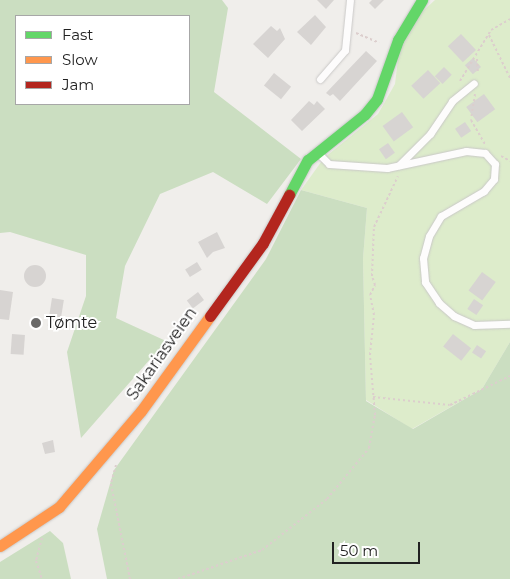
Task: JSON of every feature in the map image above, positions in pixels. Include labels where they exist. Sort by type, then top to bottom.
[{"type":"street","name":"Sakariasveien","points":[[0,546],[45,518],[71,494],[115,443],[264,243],[304,168],[317,152],[372,107],[396,47],[422,0]]},
{"type":"lane","points":[[320,79],[345,50],[350,0]]},
{"type":"lane","points":[[400,169],[430,134],[452,101],[477,84]]},
{"type":"lane","points":[[317,152],[329,164],[400,169],[466,151],[485,153],[495,164],[494,179],[484,191],[441,216],[429,236],[423,258],[425,282],[439,303],[454,316],[474,326],[510,324]]},
{"type":"path","points":[[458,87],[477,60],[488,34],[494,27],[510,20]]},
{"type":"path","points":[[347,30],[396,47]]},
{"type":"path","points":[[488,34],[510,78]]},
{"type":"path","points":[[477,60],[477,84],[471,120],[490,149]]},
{"type":"path","points":[[497,153],[510,161]]},
{"type":"path","points":[[178,579],[262,550],[327,499],[369,448],[375,416],[370,355],[374,315],[370,295],[375,285],[372,276],[374,227],[400,169]]},
{"type":"path","points":[[373,397],[450,405],[510,376]]},
{"type":"path","points":[[115,443],[118,458],[111,484],[130,579]]},
{"type":"path","points":[[42,579],[36,561],[45,518]]},
{"type":"green space","points":[[0,0],[222,0],[228,8],[214,92],[301,159],[267,204],[213,172],[160,194],[125,266],[116,318],[166,341],[81,438],[67,352],[86,296],[86,255],[10,232],[0,233]]},
{"type":"green space","points":[[435,0],[510,0],[510,342],[482,389],[412,429],[366,400],[363,259],[367,208],[301,190],[324,158],[378,114],[395,84],[399,51],[413,20]]},
{"type":"green space","points":[[301,190],[367,208],[363,259],[366,401],[413,429],[482,389],[510,342],[510,579],[107,579],[97,529],[114,470],[266,259]]},
{"type":"green space","points":[[50,531],[63,543],[71,579],[0,579],[0,562]]},
{"type":"building","points":[[317,0],[334,0],[326,9]]},
{"type":"building","points":[[372,0],[384,0],[375,9],[369,3]]},
{"type":"building","points":[[315,15],[326,27],[311,45],[297,32]]},
{"type":"building","points":[[271,26],[277,31],[280,28],[285,39],[268,58],[253,44]]},
{"type":"building","points":[[461,34],[476,50],[463,62],[448,46]]},
{"type":"building","points":[[366,51],[377,61],[340,101],[333,94],[330,96],[326,93]]},
{"type":"building","points":[[473,58],[481,67],[473,74],[465,65]]},
{"type":"building","points":[[444,67],[452,75],[443,84],[435,76]]},
{"type":"building","points":[[428,70],[440,83],[423,99],[411,86]]},
{"type":"building","points":[[274,73],[291,87],[281,99],[264,85]]},
{"type":"building","points":[[484,94],[495,109],[477,122],[466,107]]},
{"type":"building","points":[[309,101],[314,105],[317,101],[325,109],[302,131],[291,120]]},
{"type":"building","points":[[402,112],[413,127],[394,141],[383,126]]},
{"type":"building","points":[[465,122],[471,131],[461,138],[455,129]]},
{"type":"building","points":[[388,143],[395,153],[386,159],[379,149]]},
{"type":"building","points":[[217,232],[225,248],[213,252],[207,258],[198,242]]},
{"type":"building","points":[[197,262],[202,270],[190,277],[185,269]]},
{"type":"building","points":[[35,265],[43,268],[46,276],[43,284],[35,287],[27,284],[24,276],[27,268]]},
{"type":"building","points":[[482,272],[496,282],[482,301],[468,291]]},
{"type":"building","points":[[0,290],[13,292],[9,320],[0,319]]},
{"type":"building","points":[[198,292],[204,300],[193,308],[187,300]]},
{"type":"building","points":[[52,298],[64,300],[59,328],[48,326]]},
{"type":"building","points":[[474,299],[483,305],[476,315],[467,309]]},
{"type":"building","points":[[12,334],[25,335],[24,355],[11,354]]},
{"type":"building","points":[[453,334],[471,348],[461,361],[443,347]]},
{"type":"building","points":[[477,345],[486,351],[481,359],[472,352]]},
{"type":"building","points":[[53,440],[55,452],[45,454],[42,443]]},
{"type":"traffic: fast","points":[[289,195],[308,160],[365,114],[377,99],[398,40],[422,0]]},
{"type":"traffic: slow","points":[[0,546],[59,507],[141,411],[210,316]]},
{"type":"traffic: jam","points":[[210,316],[263,243],[289,195]]},
{"type":"place","name":"Tømte","points":[[36,323]]}]
